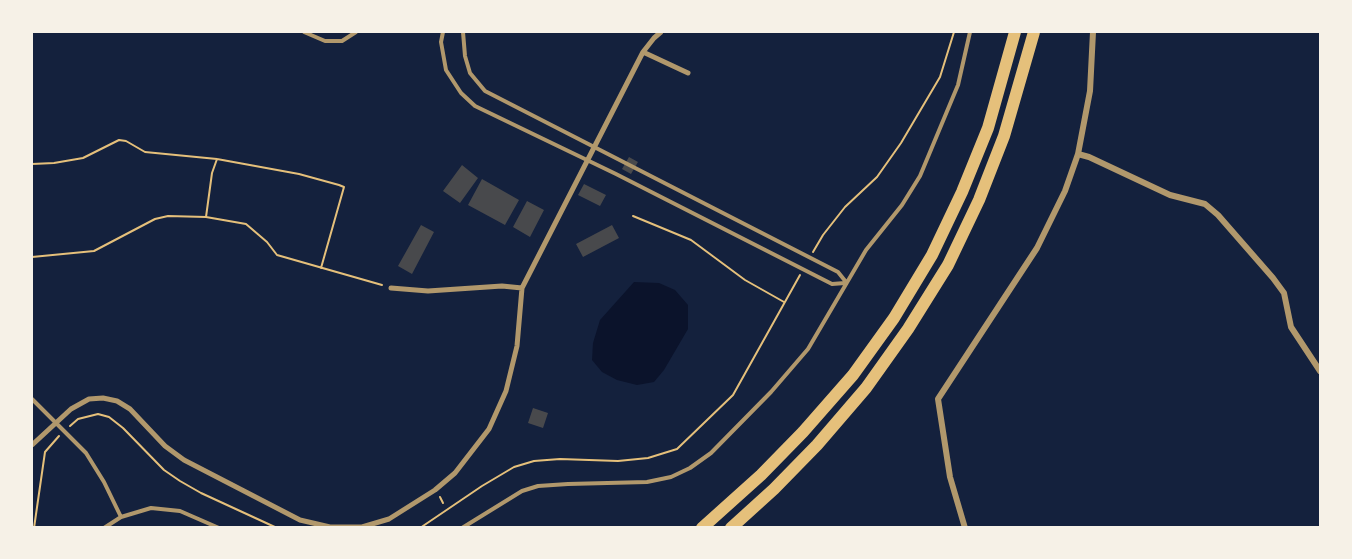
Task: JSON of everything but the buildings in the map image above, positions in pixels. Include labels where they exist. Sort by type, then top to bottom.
[{"type":"highway","points":[[702,528],[761,475],[803,432],[853,375],[894,318],[932,255],[962,192],[988,128],[1015,32]]},
{"type":"highway","points":[[731,528],[817,445],[866,388],[914,320],[948,265],[979,200],[1004,136],[1034,32]]},
{"type":"street","points":[[32,445],[71,409],[89,399],[117,401],[130,409],[165,446],[184,460],[300,520],[330,527],[362,527],[389,519],[445,483],[489,429],[506,390],[517,346],[522,288],[643,52],[662,32]]},
{"type":"street","points":[[964,528],[950,477],[938,399],[1037,248],[1065,191],[1078,154],[1090,91],[1093,32]]},
{"type":"street","points":[[643,52],[688,73]]},
{"type":"street","points":[[1078,154],[1170,195],[1204,204],[1218,215],[1284,293],[1291,327],[1320,371]]},
{"type":"street","points":[[391,288],[428,291],[502,286],[522,288]]},
{"type":"lane","points":[[304,32],[325,41],[342,41],[356,32]]},
{"type":"lane","points":[[443,32],[441,42],[446,70],[461,93],[475,106],[616,174],[832,284],[846,283]]},
{"type":"lane","points":[[463,32],[465,56],[470,73],[485,91],[838,272],[846,283]]},
{"type":"lane","points":[[462,528],[511,497],[538,486],[647,482],[671,477],[690,468],[711,453],[771,392],[808,349],[866,250],[902,205],[920,176],[957,85],[970,32]]},
{"type":"lane","points":[[32,399],[86,453],[104,482],[121,517]]},
{"type":"lane","points":[[104,528],[121,517],[151,508],[180,511],[219,528]]},
{"type":"path","points":[[823,235],[845,207],[877,177],[901,143],[940,77],[954,32]]},
{"type":"path","points":[[32,164],[83,158],[119,140],[126,141],[145,152],[217,159],[299,174],[344,187],[321,268]]},
{"type":"path","points":[[206,217],[212,172],[217,159]]},
{"type":"path","points":[[32,257],[94,251],[155,219],[168,216],[206,217],[246,224],[267,242],[277,255],[391,288]]},
{"type":"path","points":[[633,216],[692,240],[745,280],[784,302]]},
{"type":"path","points":[[420,528],[514,467],[534,461],[560,459],[618,461],[648,458],[677,449],[733,395],[789,295]]},
{"type":"path","points":[[78,419],[98,414],[109,417],[164,470],[180,481],[277,528]]},
{"type":"path","points":[[34,528],[45,452],[54,441]]},
{"type":"water","points":[[634,282],[659,283],[675,290],[688,305],[688,329],[664,370],[654,382],[637,385],[617,380],[602,372],[592,360],[593,343],[600,320]]}]
